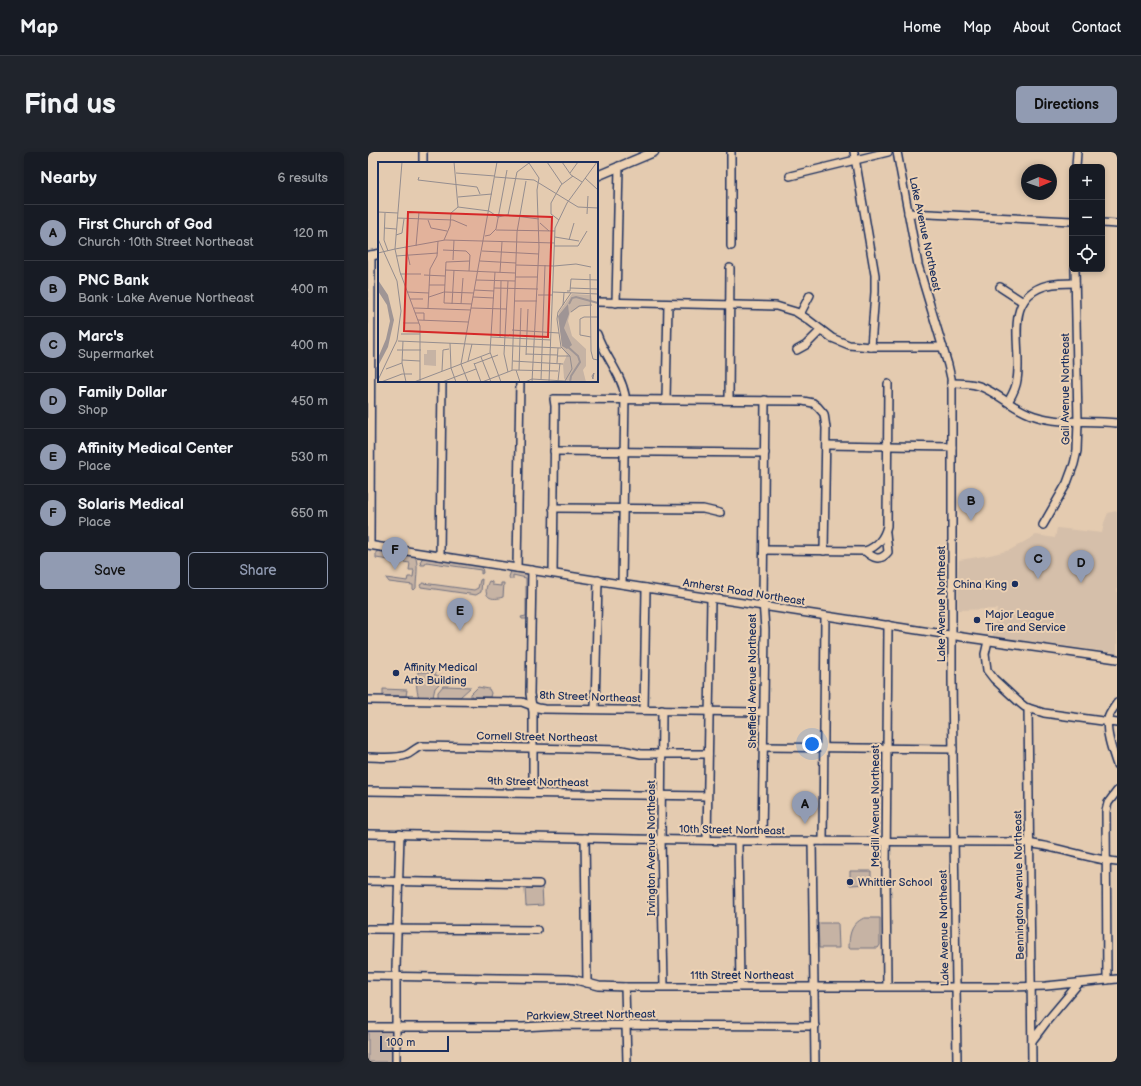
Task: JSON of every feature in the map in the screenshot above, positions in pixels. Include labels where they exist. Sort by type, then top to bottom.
[{"type":"main road","points":[[598,176],[654,152]]},
{"type":"street","points":[[731,152],[731,246]]},
{"type":"street","points":[[854,152],[875,275],[871,347]]},
{"type":"street","points":[[790,176],[888,152]]},
{"type":"street","name":"Lake Avenue Northeast","points":[[897,152],[918,265],[943,347],[951,383],[953,749],[957,1062]]},
{"type":"street","points":[[1076,164],[1077,152]]},
{"type":"street","points":[[616,303],[619,166]]},
{"type":"street","points":[[908,213],[1069,221]]},
{"type":"street","points":[[1105,223],[1117,224]]},
{"type":"street","points":[[369,545],[369,448],[373,255]]},
{"type":"street","points":[[729,400],[730,268]]},
{"type":"street","name":"Gail Avenue Northeast","points":[[1043,525],[1070,476],[1077,451],[1078,422],[1075,272]]},
{"type":"street","points":[[1008,402],[1014,392],[1018,379],[1016,323],[1018,312],[1023,302],[1030,294],[1046,286],[1075,283]]},
{"type":"street","points":[[1000,287],[1023,302]]},
{"type":"street","points":[[800,314],[810,295]]},
{"type":"street","points":[[598,302],[776,306],[790,309],[800,314],[820,330],[844,344],[871,347],[943,347]]},
{"type":"street","points":[[666,399],[668,304]]},
{"type":"street","points":[[797,350],[806,345],[820,330]]},
{"type":"street","points":[[598,337],[622,384],[625,399],[622,584]]},
{"type":"street","points":[[440,556],[442,382]]},
{"type":"street","points":[[517,568],[520,382]]},
{"type":"street","points":[[951,383],[978,386],[992,392],[1018,409],[1050,420],[1117,423]]},
{"type":"street","points":[[864,551],[873,558],[879,558],[885,555],[888,549],[886,533],[888,384]]},
{"type":"street","points":[[553,573],[554,399],[765,400],[813,403],[822,412],[825,420],[824,551]]},
{"type":"street","name":"Sheffield Avenue Northeast","points":[[762,841],[765,629],[763,606],[765,400]]},
{"type":"street","points":[[826,445],[952,446]]},
{"type":"street","points":[[554,451],[765,453]]},
{"type":"street","points":[[553,508],[703,509],[720,513]]},
{"type":"street","points":[[764,550],[864,551],[879,544],[886,533]]},
{"type":"street","name":"Amherst Road Northeast","points":[[369,545],[888,626],[1117,659]]},
{"type":"street","points":[[532,570],[530,694],[533,712],[533,792]]},
{"type":"street","points":[[596,710],[598,580]]},
{"type":"street","points":[[644,710],[646,588]]},
{"type":"street","points":[[707,840],[710,598]]},
{"type":"street","points":[[823,841],[825,616]]},
{"type":"street","name":"Medill Avenue Northeast","points":[[887,986],[886,748],[888,626]]},
{"type":"street","points":[[988,640],[986,654],[987,670],[999,684],[1020,703],[1028,708],[1044,713],[1117,723]]},
{"type":"street","name":"8th Street Northeast","points":[[368,700],[522,702],[544,709],[763,712]]},
{"type":"street","points":[[1117,703],[1110,713],[1107,722],[1108,732],[1117,766]]},
{"type":"street","name":"Bennington Avenue Northeast","points":[[1028,708],[1032,1062]]},
{"type":"street","name":"Irvington Avenue Northeast","points":[[662,710],[661,840],[664,986]]},
{"type":"street","name":"Cornell Street Northeast","points":[[368,757],[401,757],[410,753],[417,747],[422,746],[622,750],[635,753],[708,754]]},
{"type":"street","points":[[763,747],[953,749]]},
{"type":"street","name":"9th Street Northeast","points":[[368,791],[533,792],[707,796]]},
{"type":"street","points":[[1107,980],[1106,807],[1117,791]]},
{"type":"street","name":"10th Street Northeast","points":[[368,834],[661,840],[1029,843],[1106,861],[1117,862]]},
{"type":"street","points":[[396,1062],[396,976],[400,834]]},
{"type":"street","points":[[585,838],[587,983]]},
{"type":"street","points":[[738,841],[740,986]]},
{"type":"street","points":[[812,841],[815,1062]]},
{"type":"street","points":[[368,881],[539,884]]},
{"type":"street","points":[[368,929],[537,930]]},
{"type":"street","name":"11th Street Northeast","points":[[368,976],[569,979],[599,986],[1031,986],[1117,979]]},
{"type":"street","points":[[1032,1041],[1079,983]]},
{"type":"street","points":[[625,986],[627,1062]]},
{"type":"street","name":"Parkview Street Northeast","points":[[368,1027],[523,1027],[558,1025],[814,1026]]},
{"type":"shaded area","points":[[1117,511],[1117,653],[996,637],[993,636],[997,609],[958,610],[959,560],[1010,550],[1036,535],[1055,538],[1057,528],[1102,533],[1108,513]]},
{"type":"shaded area","points":[[376,552],[415,556],[417,571],[416,588],[414,590],[413,585],[389,582],[386,578],[407,581],[408,577],[413,577],[414,570],[409,570],[410,563],[376,558]]},
{"type":"shaded area","points":[[423,557],[482,566],[483,573],[481,574],[481,570],[426,562],[425,565],[421,565],[420,562]]},
{"type":"shaded area","points":[[511,571],[528,574],[527,619],[522,619],[521,617],[526,616],[526,578],[513,575],[513,579],[510,579],[509,577]]},
{"type":"shaded area","points":[[482,579],[481,592],[476,595],[421,587],[420,585],[423,583],[474,590],[478,588],[480,580]]},
{"type":"shaded area","points":[[489,581],[492,582],[492,585],[501,586],[501,583],[504,583],[503,597],[490,598],[488,596],[486,590]]},
{"type":"shaded area","points":[[418,672],[430,672],[430,674],[436,674],[436,676],[444,676],[444,679],[449,678],[449,680],[458,681],[441,682],[435,688],[433,697],[419,697],[417,692]]},
{"type":"shaded area","points":[[443,686],[471,687],[460,697],[440,697],[438,696],[438,692]]},
{"type":"shaded area","points":[[478,687],[489,689],[491,693],[490,697],[471,697],[471,694]]},
{"type":"shaded area","points":[[383,689],[407,690],[406,696],[383,696]]},
{"type":"shaded area","points":[[850,871],[871,871],[871,884],[850,885]]},
{"type":"shaded area","points":[[542,887],[543,905],[526,906],[525,888]]},
{"type":"shaded area","points":[[864,918],[880,918],[880,945],[878,948],[849,948],[850,938],[854,926]]},
{"type":"shaded area","points":[[838,923],[839,948],[819,948],[818,924]]},
{"type":"shaded area","points":[[368,1030],[392,1031],[392,1062],[368,1062]]},
{"type":"place","name":"PNC Bank","points":[[971,521]]},
{"type":"place","name":"Solaris Medical","points":[[395,570]]},
{"type":"place","name":"Marc's","points":[[1038,579]]},
{"type":"place","name":"Family Dollar","points":[[1081,583]]},
{"type":"place","name":"China King","points":[[1015,584]]},
{"type":"place","name":"Major League Tire and Service","points":[[977,620]]},
{"type":"place","name":"Affinity Medical Center","points":[[460,631]]},
{"type":"place","name":"Affinity Medical Arts Building","points":[[396,673]]},
{"type":"place","name":"First Church of God","points":[[805,824]]},
{"type":"place","name":"Whittier School","points":[[850,882]]}]
